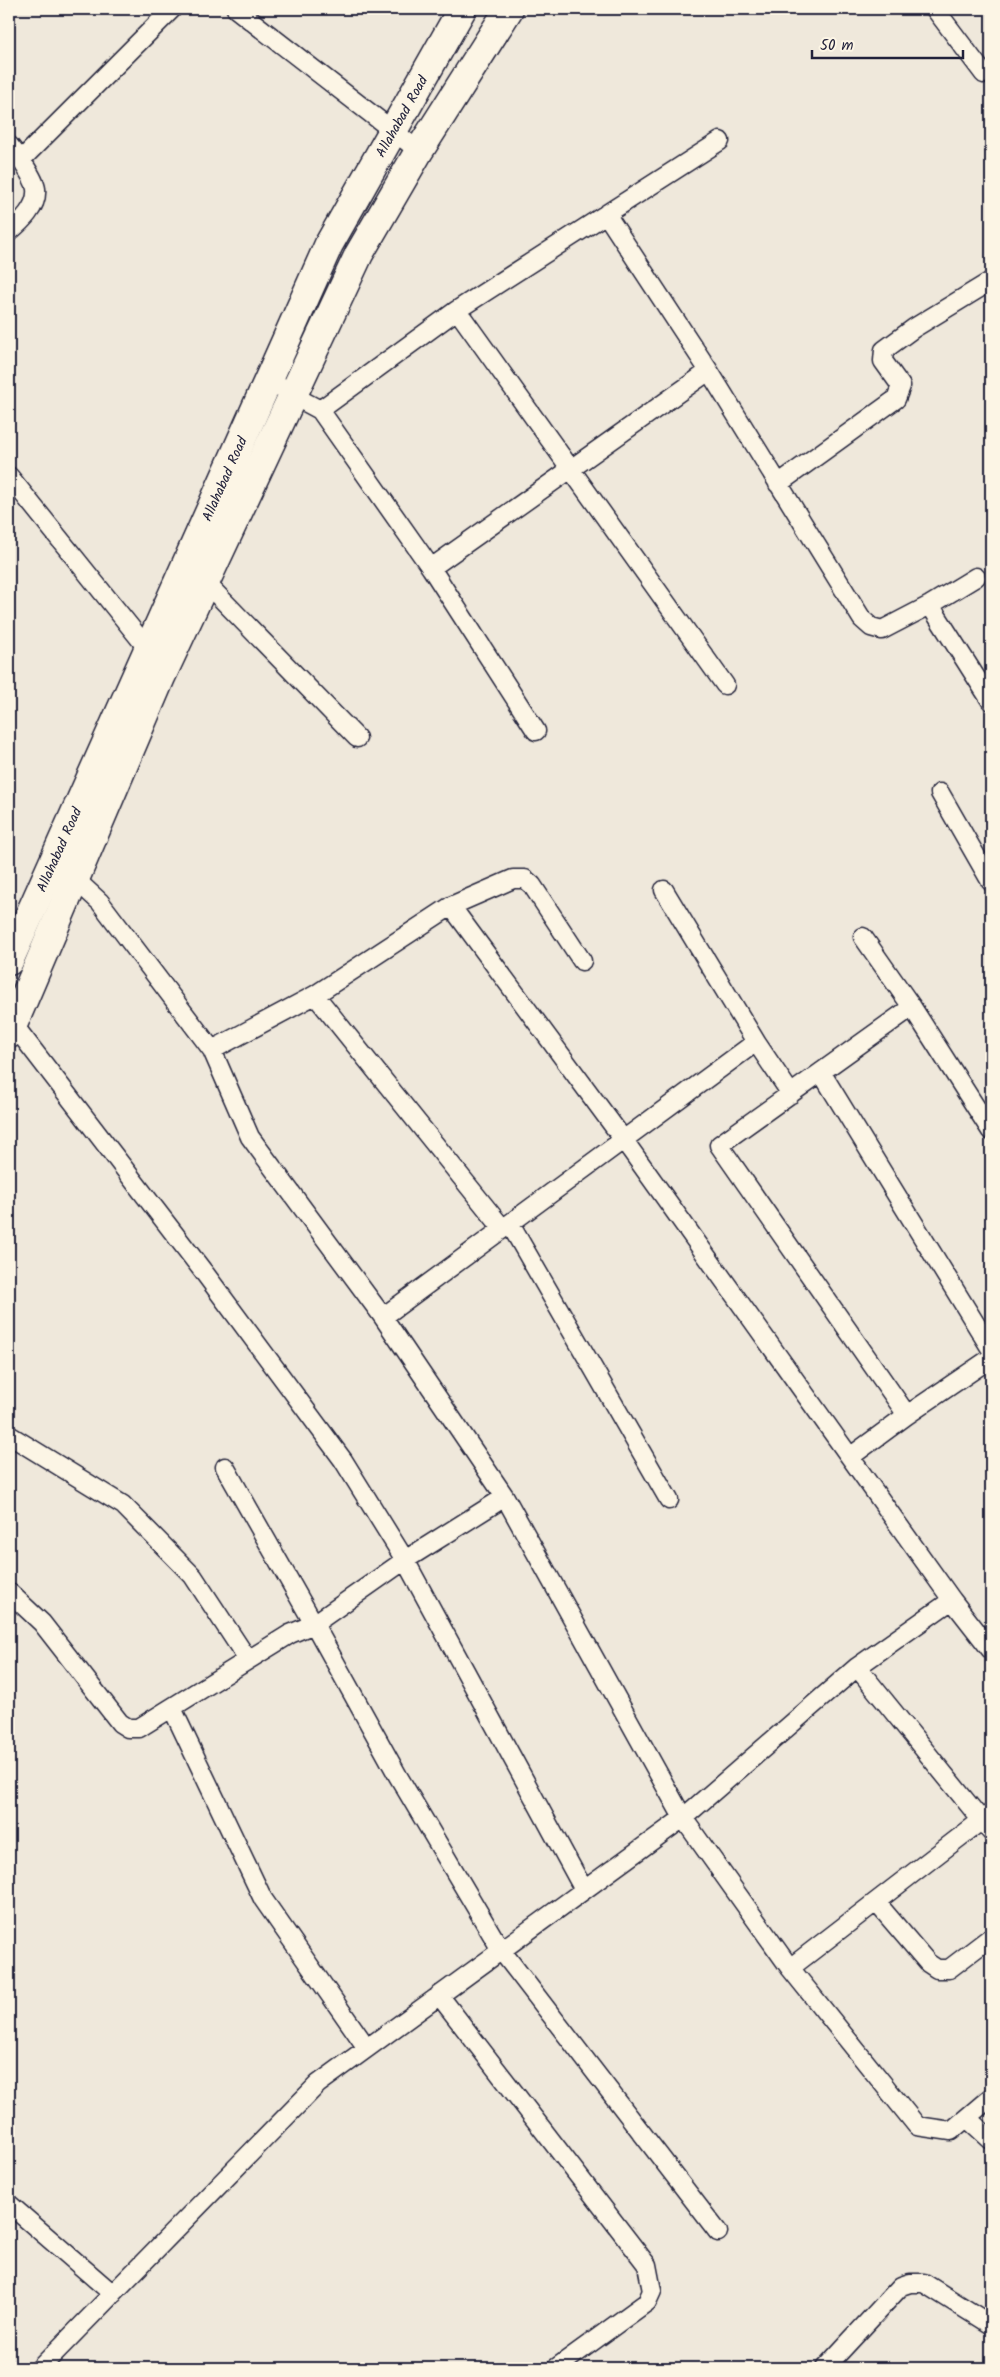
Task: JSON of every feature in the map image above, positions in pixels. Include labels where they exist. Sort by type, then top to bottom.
[{"type":"main road","name":"Allahabad Road","points":[[9,961],[329,244],[462,9]]},
{"type":"main road","points":[[11,1029],[161,677],[359,254],[419,150],[509,9]]},
{"type":"street","points":[[21,160],[172,9]]},
{"type":"street","points":[[236,9],[392,132],[419,150]]},
{"type":"street","points":[[935,9],[984,74]]},
{"type":"street","points":[[320,410],[458,310],[720,141]]},
{"type":"street","points":[[9,145],[21,160],[36,188],[35,198],[24,219],[9,232]]},
{"type":"street","points":[[606,214],[709,371],[862,619],[871,627],[882,630],[930,605],[976,577]]},
{"type":"street","points":[[778,484],[896,399],[901,386],[883,361],[884,350],[914,328],[991,281]]},
{"type":"street","points":[[458,310],[725,685]]},
{"type":"street","points":[[432,568],[709,371]]},
{"type":"street","points":[[269,378],[292,395],[320,410],[432,568],[536,731]]},
{"type":"street","points":[[9,476],[148,649]]},
{"type":"street","points":[[205,582],[357,738]]},
{"type":"street","points":[[930,605],[991,701]]},
{"type":"street","points":[[940,793],[991,882]]},
{"type":"street","points":[[50,866],[76,880],[100,902],[212,1050],[250,1137],[384,1317],[505,1497],[683,1818],[790,1968],[917,2126],[951,2132],[991,2097]]},
{"type":"street","points":[[212,1050],[314,996],[451,906],[513,879],[525,879],[532,885],[582,961]]},
{"type":"street","points":[[664,890],[756,1042],[791,1094]]},
{"type":"street","points":[[451,906],[623,1139],[952,1600],[991,1650]]},
{"type":"street","points":[[863,937],[912,1007],[991,1131]]},
{"type":"street","points":[[314,996],[506,1226],[670,1500]]},
{"type":"street","points":[[907,1415],[719,1145],[912,1007]]},
{"type":"street","points":[[11,1029],[206,1275],[337,1453],[405,1560],[584,1890]]},
{"type":"street","points":[[384,1317],[756,1042]]},
{"type":"street","points":[[821,1072],[991,1349]]},
{"type":"street","points":[[850,1457],[907,1415],[991,1358]]},
{"type":"street","points":[[9,1435],[123,1505],[193,1576],[248,1660]]},
{"type":"street","points":[[225,1467],[398,1776],[501,1950],[718,2232]]},
{"type":"street","points":[[9,1592],[42,1623],[120,1723],[128,1728],[139,1728],[290,1634],[314,1624],[405,1560],[505,1497]]},
{"type":"street","points":[[40,2368],[318,2084],[683,1818],[857,1666],[952,1600]]},
{"type":"street","points":[[790,1968],[876,1902],[988,1822],[857,1666]]},
{"type":"street","points":[[172,1708],[263,1899],[367,2048]]},
{"type":"street","points":[[876,1902],[928,1963],[937,1968],[949,1969],[991,1937]]},
{"type":"street","points":[[439,1995],[647,2265],[652,2291],[647,2302],[556,2368]]},
{"type":"street","points":[[967,2118],[991,2140]]},
{"type":"street","points":[[9,2204],[113,2294]]},
{"type":"street","points":[[825,2368],[901,2286],[910,2283],[924,2283],[991,2325]]}]
